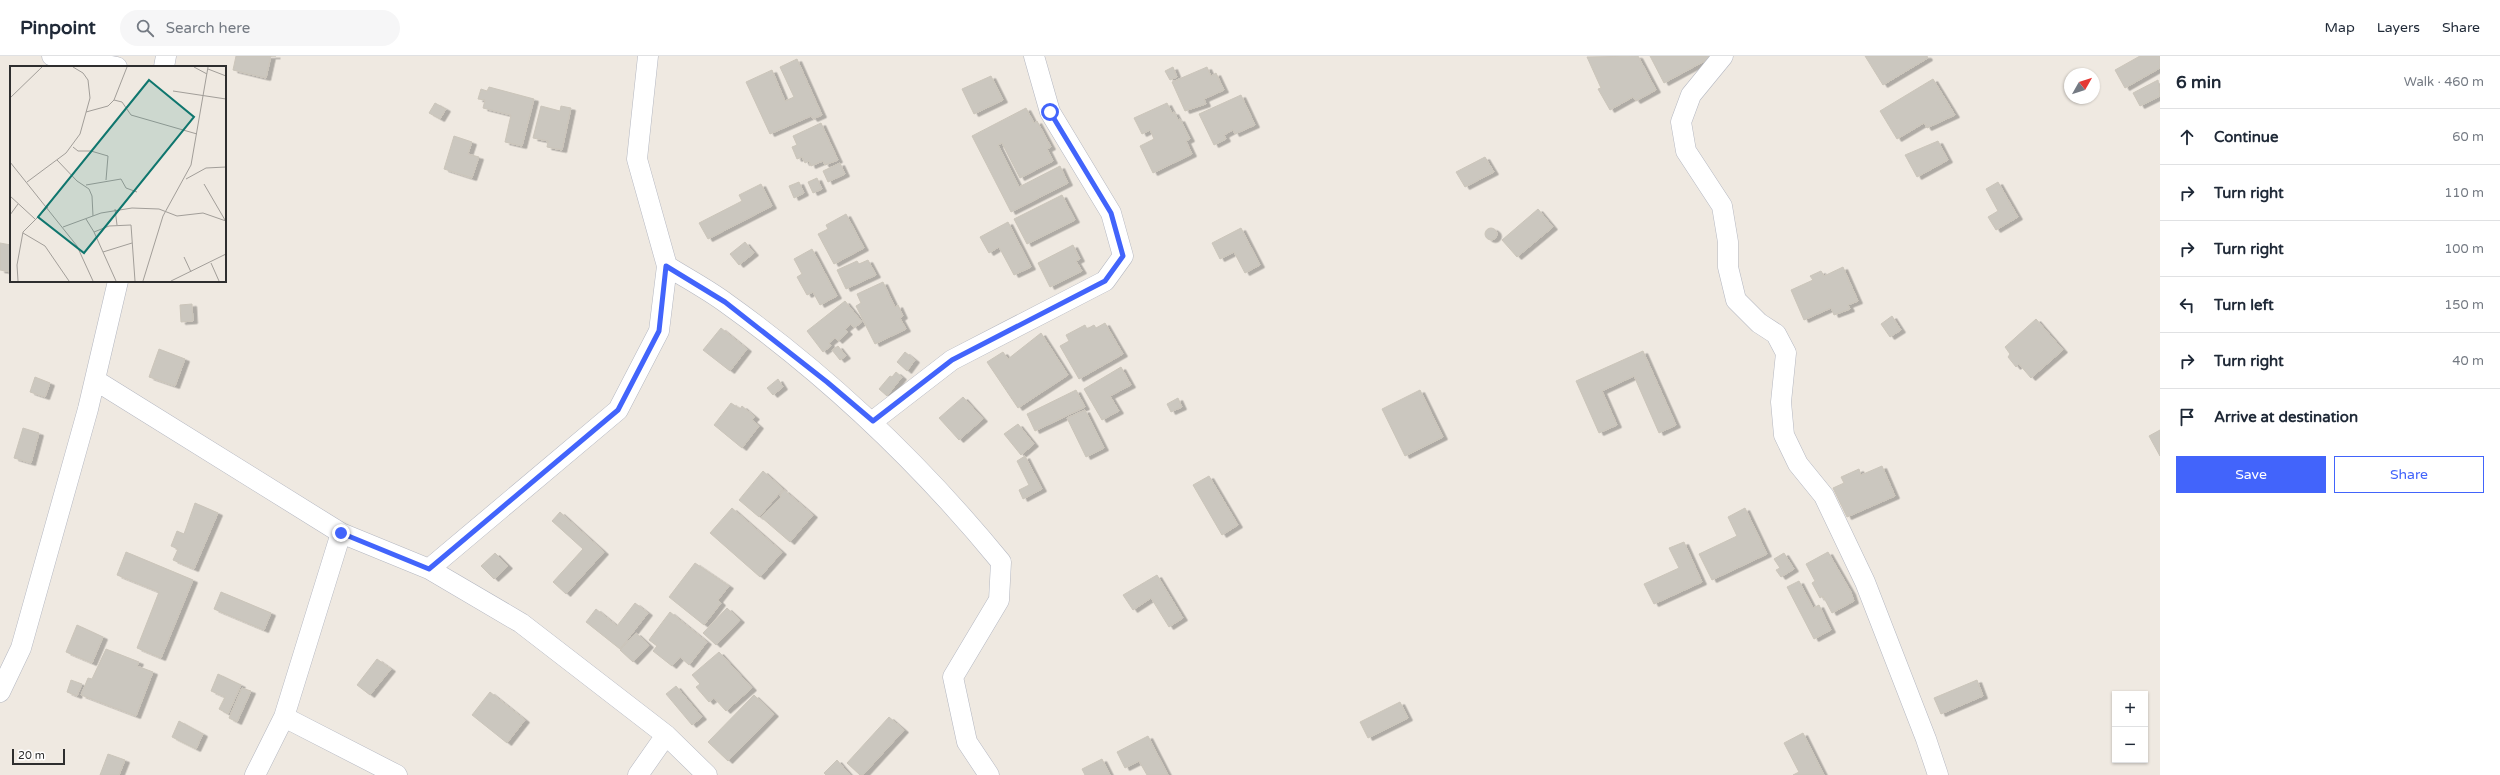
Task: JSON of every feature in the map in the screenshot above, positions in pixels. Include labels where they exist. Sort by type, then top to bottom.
[{"type":"street","points":[[52,56],[112,66]]},
{"type":"street","points":[[164,66],[166,56]]},
{"type":"street","points":[[429,569],[618,410],[659,331],[666,266],[638,159],[648,56]]},
{"type":"street","points":[[873,421],[952,360],[1105,281],[1123,256],[1111,213],[1050,112],[1034,56]]},
{"type":"street","points":[[1723,56],[1691,95],[1681,122],[1686,151],[1722,206],[1728,242],[1728,267],[1736,300],[1759,323],[1776,334],[1786,353],[1781,402],[1784,435],[1798,464],[1824,496],[1865,582],[1926,739],[1938,775]]},
{"type":"street","points":[[666,266],[725,302],[827,382],[873,421],[958,509],[1001,562],[998,600],[953,677],[967,742],[989,775]]},
{"type":"street","points":[[0,692],[21,648],[95,380],[118,282]]},
{"type":"street","points":[[95,380],[341,533],[429,569],[521,623],[666,735],[707,775]]},
{"type":"street","points":[[255,775],[284,717],[341,533]]},
{"type":"street","points":[[284,717],[396,775]]},
{"type":"street","points":[[638,775],[666,735]]},
{"type":"building","points":[[236,56],[271,56],[266,78],[233,70]]},
{"type":"building","points":[[1638,56],[1656,90],[1636,101],[1633,97],[1610,110],[1598,89],[1601,88],[1587,57]]},
{"type":"building","points":[[1650,56],[1712,56],[1712,57],[1664,83]]},
{"type":"building","points":[[1865,56],[1927,56],[1928,58],[1883,85]]},
{"type":"building","points":[[2140,56],[2160,56],[2160,68],[2125,88],[2115,70]]},
{"type":"building","points":[[797,59],[822,115],[813,119],[811,116],[770,134],[746,82],[772,70],[785,101],[794,97],[780,67]]},
{"type":"building","points":[[1173,67],[1177,77],[1170,80],[1165,71]]},
{"type":"building","points":[[1207,67],[1211,76],[1216,73],[1224,90],[1204,99],[1206,104],[1185,111],[1172,82]]},
{"type":"building","points":[[991,76],[1003,100],[974,114],[962,89]]},
{"type":"building","points":[[1933,79],[1955,115],[1927,128],[1924,123],[1897,139],[1880,111]]},
{"type":"building","points":[[2158,80],[2160,96],[2140,106],[2133,93]]},
{"type":"building","points":[[489,87],[534,99],[522,146],[505,142],[511,115],[483,108],[485,100],[478,99],[481,89],[487,91]]},
{"type":"building","points":[[1241,95],[1255,125],[1235,134],[1233,130],[1224,135],[1226,139],[1214,145],[1199,114]]},
{"type":"building","points":[[435,103],[446,109],[440,119],[429,113]]},
{"type":"building","points":[[1167,103],[1172,113],[1174,112],[1178,120],[1180,119],[1190,139],[1186,141],[1192,154],[1153,173],[1140,146],[1154,139],[1150,130],[1142,134],[1134,118]]},
{"type":"building","points":[[541,106],[560,111],[561,106],[571,108],[562,150],[547,147],[548,141],[533,138]]},
{"type":"building","points":[[1026,108],[1034,123],[1037,121],[1051,147],[1047,149],[1053,161],[1020,178],[1002,143],[998,145],[1019,187],[1060,166],[1068,183],[1011,212],[972,136]]},
{"type":"building","points":[[821,123],[838,160],[825,165],[823,161],[811,166],[809,161],[805,163],[802,157],[797,159],[792,147],[797,145],[793,136]]},
{"type":"building","points":[[454,136],[472,142],[468,154],[479,157],[472,178],[444,169]]},
{"type":"building","points":[[1938,141],[1948,160],[1917,177],[1905,155]]},
{"type":"building","points":[[1485,157],[1494,172],[1465,187],[1456,172]]},
{"type":"building","points":[[840,163],[845,174],[828,182],[823,171]]},
{"type":"building","points":[[817,178],[822,189],[813,193],[808,182]]},
{"type":"building","points":[[799,182],[804,193],[794,198],[789,186]]},
{"type":"building","points":[[1998,182],[2018,217],[1996,230],[1988,217],[1998,211],[1986,189]]},
{"type":"building","points":[[761,184],[772,206],[708,239],[699,223],[742,201],[739,195]]},
{"type":"building","points":[[1062,195],[1075,220],[1027,244],[1014,219]]},
{"type":"building","points":[[1538,209],[1553,227],[1517,257],[1502,240]]},
{"type":"building","points":[[846,214],[864,248],[834,264],[818,234],[828,229],[826,225]]},
{"type":"building","points":[[1008,222],[1031,267],[1014,275],[999,247],[989,253],[980,237]]},
{"type":"building","points":[[1241,228],[1260,265],[1245,273],[1234,252],[1220,259],[1212,243]]},
{"type":"building","points":[[1491,228],[1495,230],[1497,234],[1495,238],[1491,240],[1487,238],[1485,234],[1487,230]]},
{"type":"building","points":[[745,242],[754,253],[739,265],[730,254]]},
{"type":"building","points":[[0,243],[10,245],[10,272],[0,270]]},
{"type":"building","points":[[1073,245],[1080,259],[1076,261],[1082,271],[1050,287],[1038,263]]},
{"type":"building","points":[[812,249],[837,296],[820,305],[813,292],[807,295],[797,277],[802,274],[794,259]]},
{"type":"building","points":[[868,260],[876,275],[846,289],[837,270],[857,261],[859,264]]},
{"type":"building","points":[[1843,267],[1858,301],[1848,305],[1850,309],[1834,315],[1831,308],[1804,320],[1791,290],[1813,280],[1810,276],[1821,271],[1824,276]]},
{"type":"building","points":[[883,282],[895,307],[898,305],[903,316],[900,318],[906,329],[875,344],[856,306],[861,303],[857,294]]},
{"type":"building","points":[[845,301],[862,322],[854,328],[851,324],[845,329],[848,332],[838,341],[835,338],[829,343],[831,346],[823,352],[807,331]]},
{"type":"building","points":[[192,304],[193,321],[181,322],[180,305]]},
{"type":"building","points":[[1892,316],[1901,330],[1890,337],[1881,324]]},
{"type":"building","points":[[2036,319],[2063,350],[2031,378],[2019,364],[2016,367],[2008,357],[2010,354],[2005,347]]},
{"type":"building","points":[[1105,323],[1123,354],[1079,379],[1060,346],[1069,341],[1066,335],[1085,325],[1087,329],[1094,325],[1096,328]]},
{"type":"building","points":[[721,328],[747,349],[730,371],[703,350]]},
{"type":"building","points":[[1041,333],[1068,375],[1018,408],[987,362],[1003,352],[1008,359]]},
{"type":"building","points":[[838,346],[846,356],[840,360],[832,350]]},
{"type":"building","points":[[159,349],[185,359],[175,386],[149,377]]},
{"type":"building","points":[[1643,351],[1676,425],[1659,433],[1634,376],[1602,391],[1617,425],[1599,433],[1576,381]]},
{"type":"building","points":[[905,352],[915,360],[907,371],[897,362]]},
{"type":"building","points":[[1121,367],[1131,385],[1110,396],[1119,411],[1102,420],[1084,389]]},
{"type":"building","points":[[896,372],[902,377],[887,396],[879,389],[890,376],[892,377]]},
{"type":"building","points":[[35,377],[50,383],[45,397],[30,392]]},
{"type":"building","points":[[778,379],[783,387],[773,395],[767,388]]},
{"type":"building","points":[[1076,390],[1085,407],[1035,431],[1027,414]]},
{"type":"building","points":[[1420,390],[1443,437],[1405,456],[1382,409]]},
{"type":"building","points":[[963,397],[983,419],[959,440],[939,418]]},
{"type":"building","points":[[1178,398],[1182,407],[1171,412],[1167,404]]},
{"type":"building","points":[[731,403],[740,409],[742,406],[755,417],[752,420],[759,426],[742,448],[714,425]]},
{"type":"building","points":[[1085,410],[1104,448],[1086,457],[1067,418]]},
{"type":"building","points":[[1018,424],[1034,444],[1021,455],[1004,434]]},
{"type":"building","points":[[23,428],[39,433],[31,463],[14,458]]},
{"type":"building","points":[[2160,430],[2160,456],[2149,436]]},
{"type":"building","points":[[1025,456],[1042,489],[1023,499],[1019,490],[1029,485],[1017,461]]},
{"type":"building","points":[[1882,466],[1895,496],[1847,517],[1833,488],[1844,483],[1841,477],[1859,469],[1861,475]]},
{"type":"building","points":[[763,471],[783,489],[759,517],[739,500]]},
{"type":"building","points":[[1209,476],[1238,525],[1222,535],[1193,485]]},
{"type":"building","points":[[784,490],[813,515],[790,542],[761,517],[781,497],[780,495]]},
{"type":"building","points":[[195,503],[218,513],[194,569],[173,560],[178,549],[171,546],[177,531],[184,534]]},
{"type":"building","points":[[732,508],[782,552],[760,577],[710,533]]},
{"type":"building","points":[[1745,508],[1767,554],[1712,580],[1699,554],[1737,536],[1728,517]]},
{"type":"building","points":[[560,512],[604,552],[566,594],[553,582],[583,549],[552,521]]},
{"type":"building","points":[[1684,542],[1702,582],[1654,604],[1644,584],[1679,568],[1669,548]]},
{"type":"building","points":[[126,552],[193,580],[161,658],[137,648],[159,592],[117,575]]},
{"type":"building","points":[[1828,552],[1851,592],[1854,601],[1832,613],[1823,596],[1820,598],[1812,583],[1815,581],[1806,564]]},
{"type":"building","points":[[495,553],[508,566],[494,579],[481,566]]},
{"type":"building","points":[[1784,553],[1794,569],[1781,577],[1776,570],[1780,568],[1774,559]]},
{"type":"building","points":[[695,563],[729,586],[718,600],[721,603],[704,625],[669,597]]},
{"type":"building","points":[[1157,575],[1183,618],[1169,627],[1151,598],[1133,610],[1123,595]]},
{"type":"building","points":[[1799,581],[1813,608],[1819,605],[1831,630],[1814,639],[1787,587]]},
{"type":"building","points":[[221,592],[271,613],[264,630],[214,609]]},
{"type":"building","points":[[635,603],[648,613],[620,649],[586,622],[596,609],[617,626]]},
{"type":"building","points":[[727,608],[740,620],[716,645],[703,633]]},
{"type":"building","points":[[670,612],[707,642],[689,665],[680,657],[672,666],[653,651],[657,646],[649,640]]},
{"type":"building","points":[[77,625],[103,637],[92,663],[66,652]]},
{"type":"building","points":[[636,633],[649,645],[633,662],[620,650]]},
{"type":"building","points":[[106,649],[139,662],[137,666],[153,672],[136,716],[81,695],[88,678],[92,679]]},
{"type":"building","points":[[719,652],[752,688],[726,711],[714,698],[709,702],[696,687],[700,684],[692,675]]},
{"type":"building","points":[[377,659],[391,669],[370,695],[357,685]]},
{"type":"building","points":[[218,674],[241,685],[228,714],[219,709],[225,697],[211,691]]},
{"type":"building","points":[[71,680],[82,684],[77,696],[67,692]]},
{"type":"building","points":[[1977,680],[1983,696],[1941,714],[1934,698]]},
{"type":"building","points":[[676,686],[702,717],[692,725],[666,694]]},
{"type":"building","points":[[242,688],[251,691],[237,722],[229,718]]},
{"type":"building","points":[[490,692],[525,720],[507,743],[472,715]]},
{"type":"building","points":[[754,695],[774,714],[728,761],[708,742]]},
{"type":"building","points":[[1400,702],[1408,718],[1368,738],[1360,722]]},
{"type":"building","points":[[889,717],[904,730],[863,775],[860,775],[847,763]]},
{"type":"building","points":[[179,721],[203,734],[196,749],[172,737]]},
{"type":"building","points":[[1803,733],[1824,775],[1793,775],[1799,772],[1784,743]]},
{"type":"building","points":[[1148,736],[1168,775],[1147,775],[1139,761],[1125,768],[1117,752]]},
{"type":"building","points":[[108,754],[125,760],[119,775],[100,775]]},
{"type":"building","points":[[1102,759],[1110,775],[1085,775],[1082,769]]},
{"type":"building","points":[[837,760],[850,775],[826,775],[824,773]]},
{"type":"route","points":[[341,533],[429,569],[618,410],[659,331],[666,266],[725,302],[827,382],[873,421],[952,360],[1105,281],[1123,256],[1111,213],[1050,112]]}]
